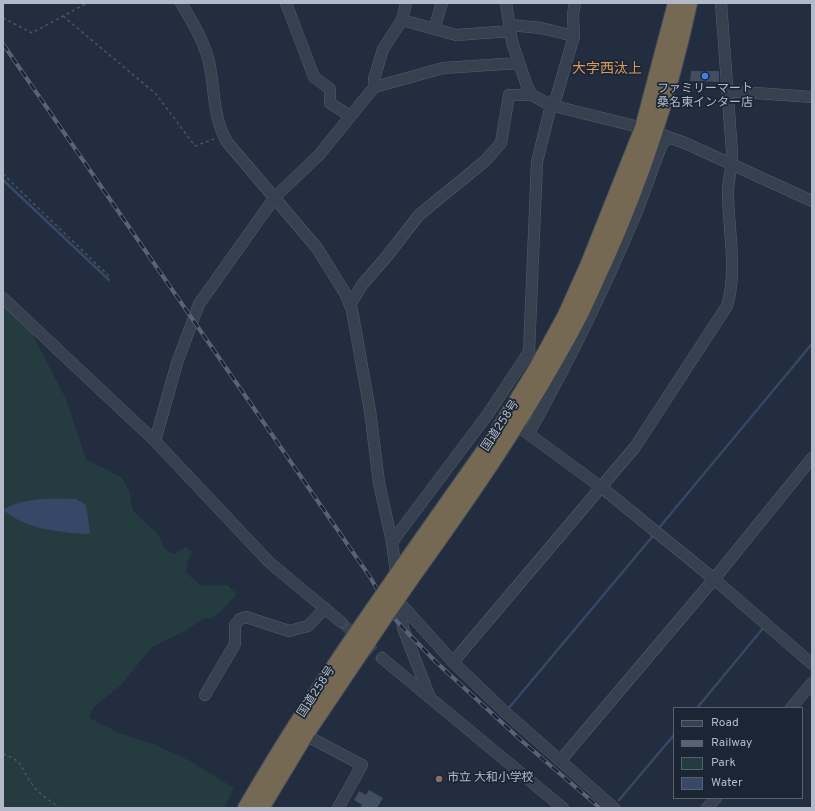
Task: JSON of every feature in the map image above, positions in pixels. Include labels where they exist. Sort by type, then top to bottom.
[{"type":"highway","name":"国道258号","points":[[649,130],[676,3]]},
{"type":"highway","name":"国道258号","points":[[261,808],[380,612],[516,424],[546,377],[578,318],[618,230],[649,130],[676,59],[689,3]]},
{"type":"highway","name":"国道258号","points":[[246,808],[276,756],[326,678],[380,612]]},
{"type":"street","points":[[181,3],[203,46],[210,66],[220,128],[224,136],[317,248],[345,292],[350,305],[370,411],[379,483],[392,542],[405,634],[430,698]]},
{"type":"street","points":[[286,3],[314,77],[330,89],[330,103],[350,116]]},
{"type":"street","points":[[434,29],[442,3]]},
{"type":"street","points":[[506,3],[512,42],[532,95]]},
{"type":"street","points":[[392,542],[491,416],[529,352],[537,162],[551,105],[556,98],[574,36],[573,14],[575,3]]},
{"type":"street","points":[[453,662],[635,447],[727,306],[732,283],[728,191],[729,172],[733,166],[721,3]]},
{"type":"street","points":[[375,87],[374,79],[383,48],[402,20],[403,4]]},
{"type":"street","points":[[402,20],[456,35],[510,28],[541,28],[574,36]]},
{"type":"street","points":[[155,441],[177,363],[199,304],[275,197],[319,155],[375,87],[443,68],[519,63]]},
{"type":"street","points":[[727,91],[812,96]]},
{"type":"street","points":[[350,305],[362,285],[388,255],[419,215],[485,161],[501,143],[509,95],[532,95],[551,105],[649,130],[671,138],[812,201]]},
{"type":"street","points":[[671,138],[663,142],[635,216],[591,313],[558,380],[526,432],[601,487],[714,579],[812,664]]},
{"type":"street","points":[[3,298],[155,441],[270,562],[341,622]]},
{"type":"street","points":[[560,761],[714,579],[812,458]]},
{"type":"street","points":[[400,602],[453,662],[505,712],[614,808]]},
{"type":"street","points":[[206,695],[235,644],[235,625],[240,619],[246,617],[289,631],[308,626],[325,608]]},
{"type":"street","points":[[382,658],[563,808]]},
{"type":"street","points":[[792,707],[812,683]]},
{"type":"street","points":[[305,735],[362,765],[338,808]]},
{"type":"street","points":[[707,808],[715,799]]},
{"type":"path","points":[[3,18],[32,33],[87,3]]},
{"type":"path","points":[[63,16],[156,94],[195,146],[224,136]]},
{"type":"path","points":[[3,174],[110,277]]},
{"type":"path","points":[[3,754],[23,765],[31,783],[47,799],[60,808]]},
{"type":"green space","points":[[3,297],[23,316],[66,399],[86,459],[122,478],[129,490],[133,511],[157,533],[166,550],[174,554],[186,547],[192,552],[187,563],[186,573],[202,586],[227,585],[237,594],[222,610],[210,619],[205,618],[185,631],[152,647],[122,684],[93,708],[89,718],[119,733],[154,744],[190,761],[234,788],[224,808],[3,808]]},
{"type":"water","points":[[38,499],[76,499],[86,505],[90,533],[74,533],[32,526],[22,522],[3,510],[19,503]]},
{"type":"building","name":"ファミリーマート 桑名東インター店","points":[[691,71],[719,71],[719,82],[690,81]]},
{"type":"building","points":[[369,790],[383,798],[377,808],[360,808],[362,805],[354,800],[359,791],[366,795]]},
{"type":"waterway","points":[[3,180],[109,280]]},
{"type":"waterway","points":[[658,529],[811,345]]},
{"type":"waterway","points":[[508,709],[652,537]]},
{"type":"waterway","points":[[698,707],[764,627]]},
{"type":"waterway","points":[[619,800],[673,736]]},
{"type":"tunnel","points":[[341,622],[382,658]]},
{"type":"railway","points":[[3,44],[370,577],[393,617],[436,662],[523,742],[600,808]]},
{"type":"place","name":"ファミリーマート 桑名東インター店","points":[[705,76]]},
{"type":"place","name":"市立 大和小学校","points":[[439,779]]},
{"type":"district","name":"大字西汰上","points":[[607,70]]}]
